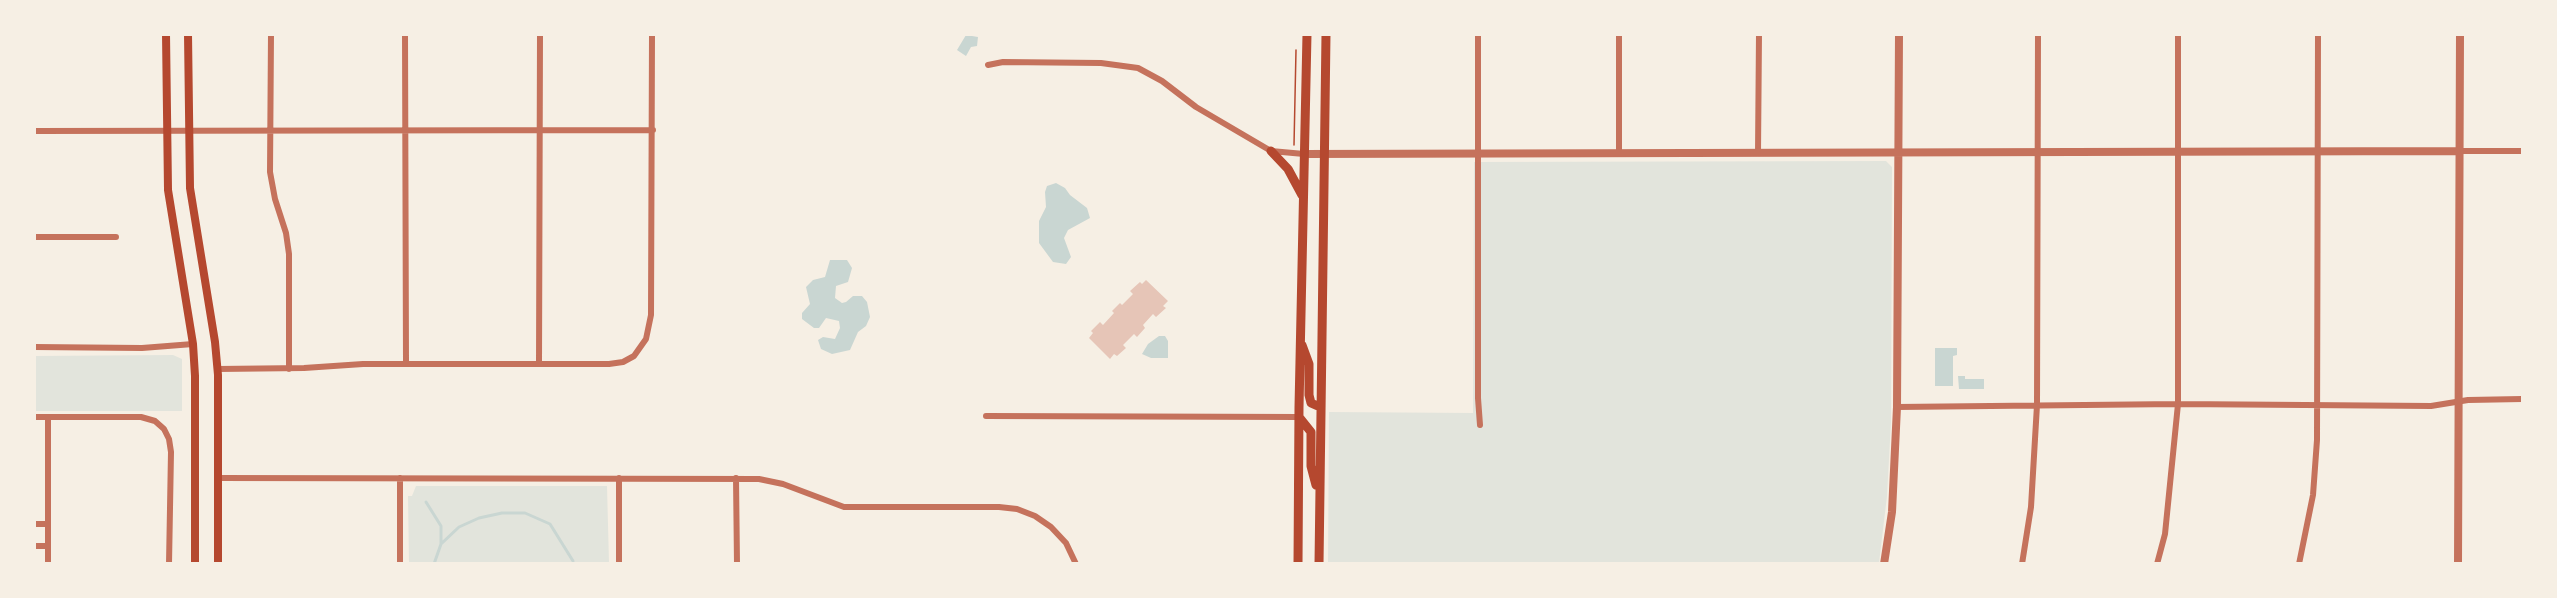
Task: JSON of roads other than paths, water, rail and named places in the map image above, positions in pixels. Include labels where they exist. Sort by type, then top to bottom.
[{"type":"main road","points":[[166,34],[166,131],[170,205],[193,344],[196,389],[195,564]]},
{"type":"main road","points":[[188,34],[190,188],[218,369],[218,564]]},
{"type":"main road","points":[[1298,564],[1300,339],[1307,34]]},
{"type":"main road","points":[[1319,564],[1326,34]]},
{"type":"main road","points":[[1271,151],[1288,169],[1303,197]]},
{"type":"main road","points":[[1300,339],[1309,364],[1311,403],[1320,407]]},
{"type":"main road","points":[[1299,417],[1311,432],[1311,466],[1319,496]]},
{"type":"street","points":[[271,34],[271,180],[286,233],[289,254],[289,369]]},
{"type":"street","points":[[405,34],[405,364]]},
{"type":"street","points":[[539,364],[540,34]]},
{"type":"street","points":[[218,369],[289,369],[363,364],[623,362],[636,353],[646,339],[651,315],[652,34]]},
{"type":"street","points":[[1479,34],[1478,398],[1480,425]]},
{"type":"street","points":[[1618,154],[1619,34]]},
{"type":"street","points":[[1758,153],[1759,34]]},
{"type":"street","points":[[1884,564],[1893,501],[1897,407],[1899,34]]},
{"type":"street","points":[[2022,564],[2031,507],[2037,405],[2038,34]]},
{"type":"street","points":[[2157,564],[2165,534],[2178,404],[2178,34]]},
{"type":"street","points":[[2299,564],[2313,495],[2318,406],[2318,34]]},
{"type":"street","points":[[2458,564],[2460,34]]},
{"type":"street","points":[[988,65],[1003,62],[1078,63],[1117,64],[1138,68],[1162,81],[1196,107],[1271,151],[1304,154],[2523,151]]},
{"type":"street","points":[[34,131],[653,130]]},
{"type":"street","points":[[34,237],[116,237]]},
{"type":"street","points":[[34,347],[142,348],[193,344]]},
{"type":"street","points":[[1897,407],[2178,404],[2431,406],[2459,402],[2523,399]]},
{"type":"street","points":[[986,416],[1299,417]]},
{"type":"street","points":[[34,417],[141,417],[160,424],[169,439],[171,452],[169,564]]},
{"type":"street","points":[[48,417],[48,564]]},
{"type":"street","points":[[218,478],[736,478],[775,482],[832,504],[852,508],[999,507],[1017,510],[1035,516],[1051,527],[1066,543],[1076,564]]},
{"type":"street","points":[[400,478],[400,564]]},
{"type":"street","points":[[619,478],[619,564]]},
{"type":"street","points":[[736,478],[737,564]]},
{"type":"street","points":[[34,524],[48,524]]},
{"type":"street","points":[[34,546],[48,546]]},
{"type":"waterway","points":[[426,502],[441,526],[441,544]]},
{"type":"waterway","points":[[434,564],[441,544],[459,527],[479,518],[502,513],[525,513],[550,524],[573,561]]}]
